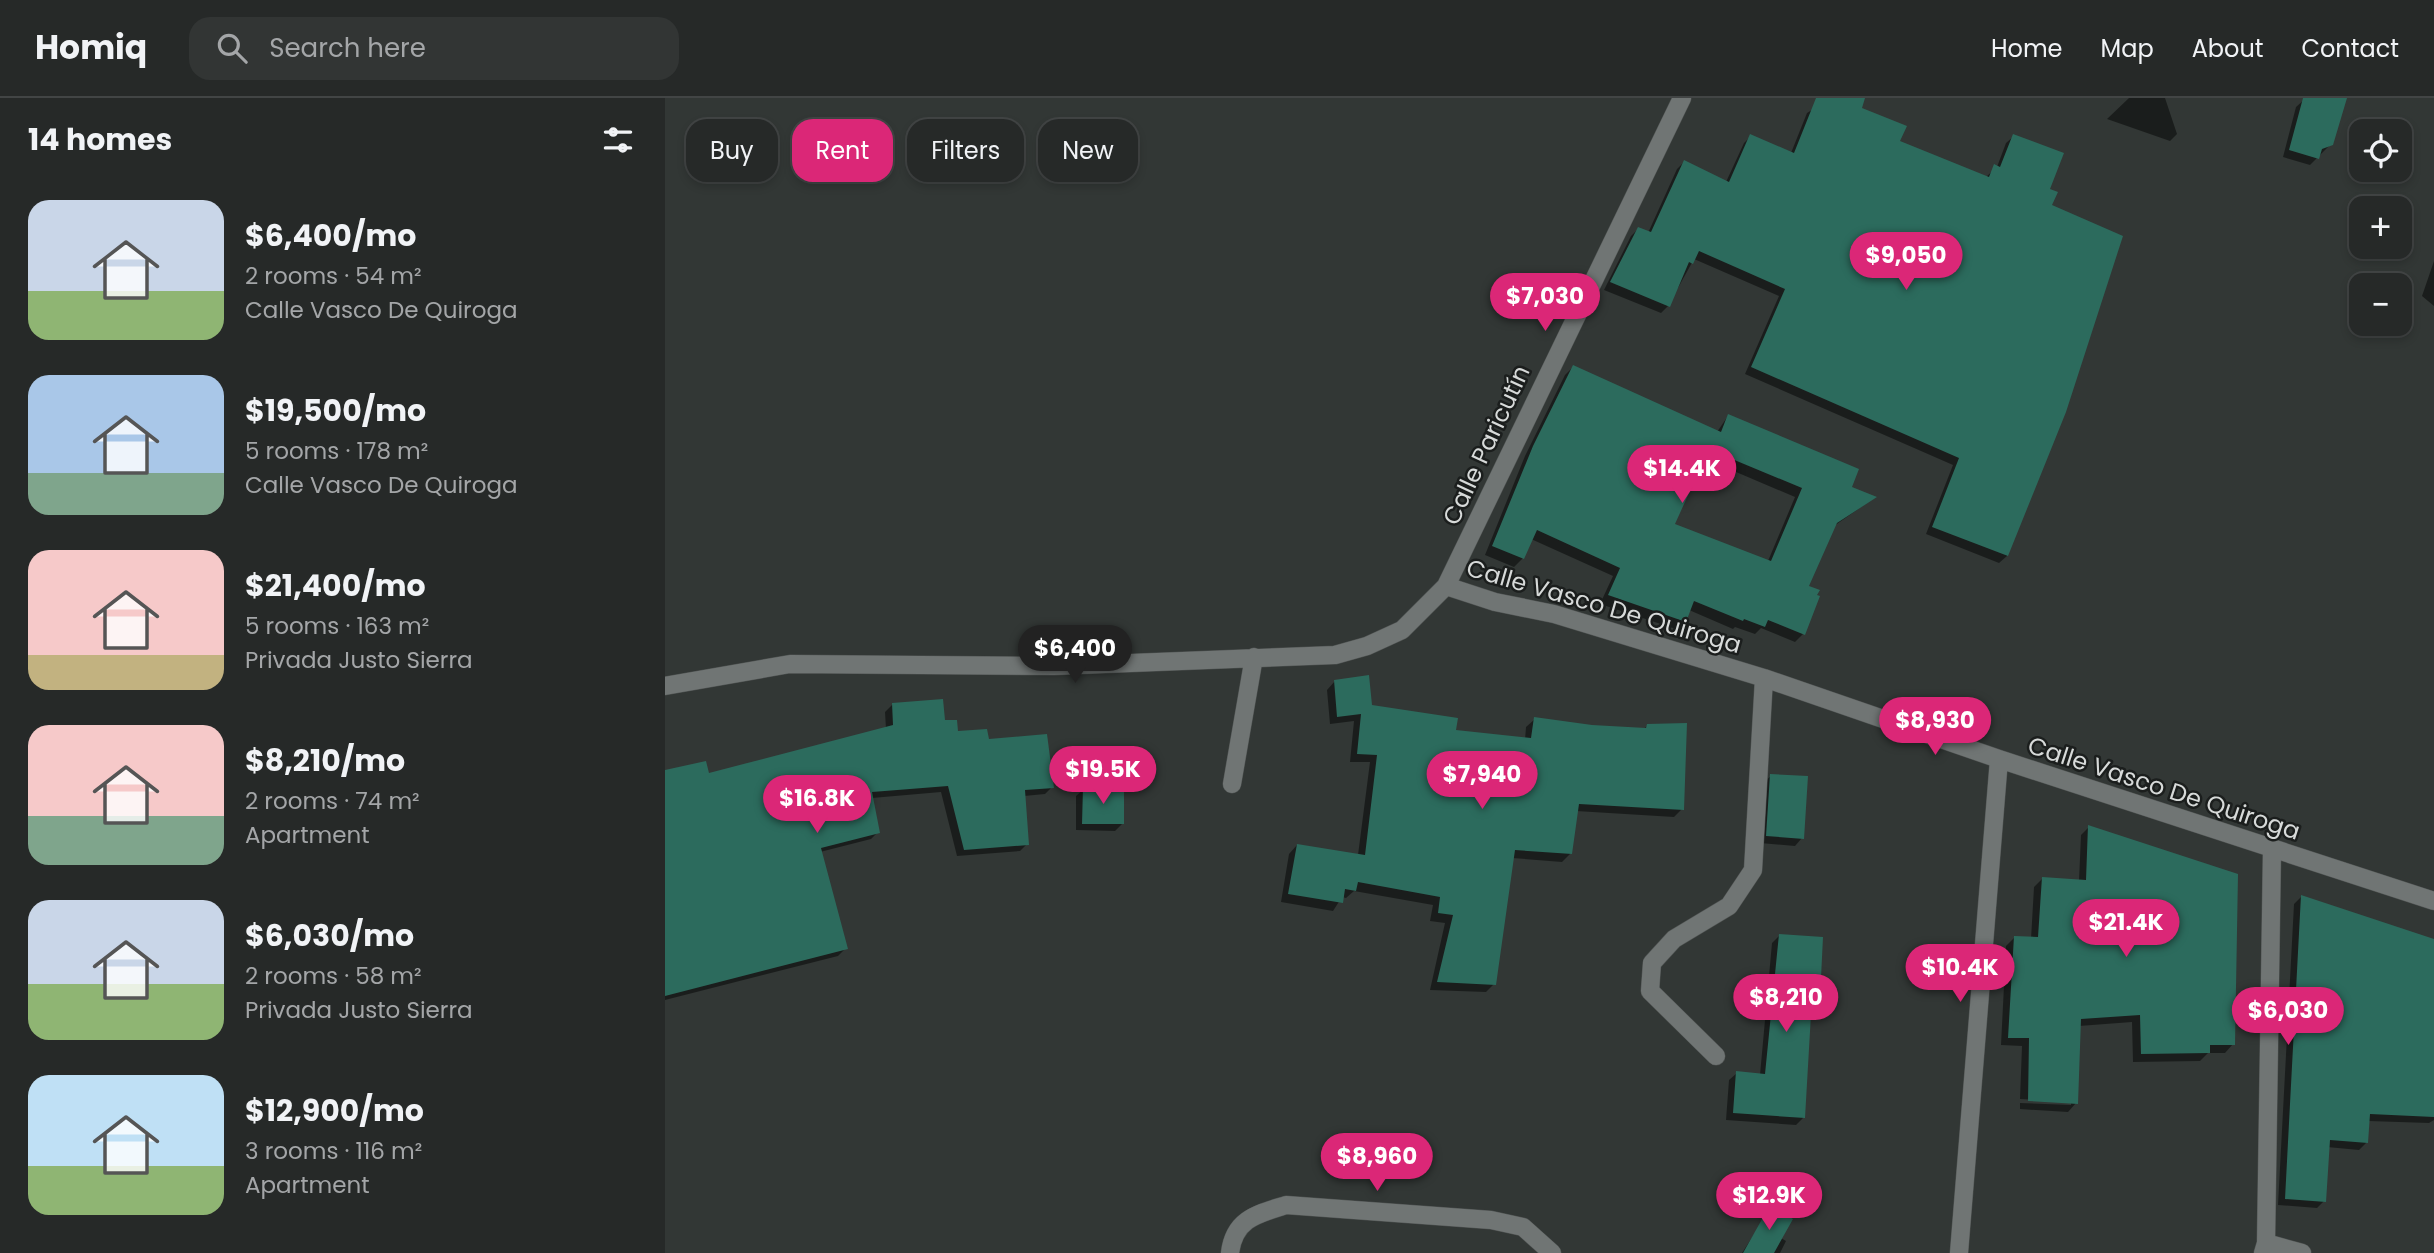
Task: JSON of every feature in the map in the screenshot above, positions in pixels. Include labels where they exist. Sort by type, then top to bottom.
[{"type":"street","name":"Calle Paricutín","points":[[1445,586],[1682,98]]},
{"type":"street","name":"Calle Vasco De Quiroga","points":[[665,685],[790,664],[1054,666],[1335,655],[1367,646],[1402,631],[1445,586],[1495,602],[1554,614],[1764,678],[1999,759],[2434,901]]},
{"type":"street","points":[[1232,784],[1254,657]]},
{"type":"street","points":[[1716,1056],[1650,991],[1651,963],[1674,939],[1729,906],[1753,870],[1764,678]]},
{"type":"street","points":[[1959,1253],[1999,759]]},
{"type":"street","points":[[2272,849],[2265,1248],[2302,1253]]},
{"type":"street","points":[[1230,1253],[1232,1236],[1254,1215],[1286,1205],[1491,1220],[1523,1227],[1552,1253]]},
{"type":"building","points":[[1816,98],[1865,98],[1862,108],[1907,126],[1900,141],[1989,177],[1994,164],[2000,167],[2013,134],[2064,153],[2050,189],[2058,192],[2052,205],[2123,236],[2066,412],[2008,556],[1932,527],[1959,458],[1751,367],[1785,289],[1699,251],[1693,264],[1689,262],[1670,307],[1610,282],[1638,227],[1651,232],[1684,160],[1729,182],[1750,134],[1794,153]]},
{"type":"building","points":[[2303,98],[2347,98],[2333,145],[2322,149],[2319,159],[2289,150]]},
{"type":"building","points":[[1573,365],[1721,432],[1728,414],[1859,469],[1852,487],[1877,497],[1837,523],[1809,586],[1820,590],[1817,595],[1820,596],[1805,635],[1768,620],[1765,627],[1744,619],[1743,621],[1694,601],[1686,622],[1608,595],[1620,568],[1537,530],[1524,559],[1492,546],[1533,446]],"holes":[[[1720,454],[1802,488],[1771,561],[1675,524],[1703,462],[1715,466]]]},
{"type":"building","points":[[1369,675],[1372,705],[1458,718],[1456,730],[1531,738],[1534,717],[1592,725],[1646,728],[1647,724],[1687,723],[1684,810],[1579,804],[1572,854],[1515,850],[1496,985],[1437,982],[1453,915],[1438,913],[1440,897],[1358,882],[1356,891],[1345,889],[1343,903],[1288,894],[1297,844],[1365,855],[1377,755],[1357,754],[1361,714],[1337,717],[1334,680]]},
{"type":"building","points":[[943,699],[945,720],[957,720],[958,731],[987,729],[989,739],[1047,734],[1054,788],[1025,790],[1029,845],[964,850],[948,786],[872,792],[880,833],[821,848],[848,949],[665,996],[665,770],[706,761],[709,773],[893,725],[892,703]]},
{"type":"building","points":[[1770,774],[1808,776],[1804,839],[1766,836]]},
{"type":"building","points":[[1083,787],[1124,788],[1124,824],[1082,824]]},
{"type":"building","points":[[2088,825],[2238,874],[2235,1045],[2210,1045],[2210,1053],[2141,1054],[2140,1015],[2081,1019],[2078,1104],[2028,1101],[2029,1038],[2008,1038],[2014,936],[2038,937],[2042,877],[2086,880]]},
{"type":"building","points":[[2301,895],[2434,939],[2434,1117],[2370,1114],[2368,1143],[2330,1140],[2326,1202],[2285,1199]]},
{"type":"building","points":[[1779,934],[1823,937],[1820,998],[1812,997],[1805,1118],[1733,1113],[1736,1071],[1765,1074]]},
{"type":"building","points":[[1770,1205],[1793,1219],[1774,1253],[1743,1253]]}]
